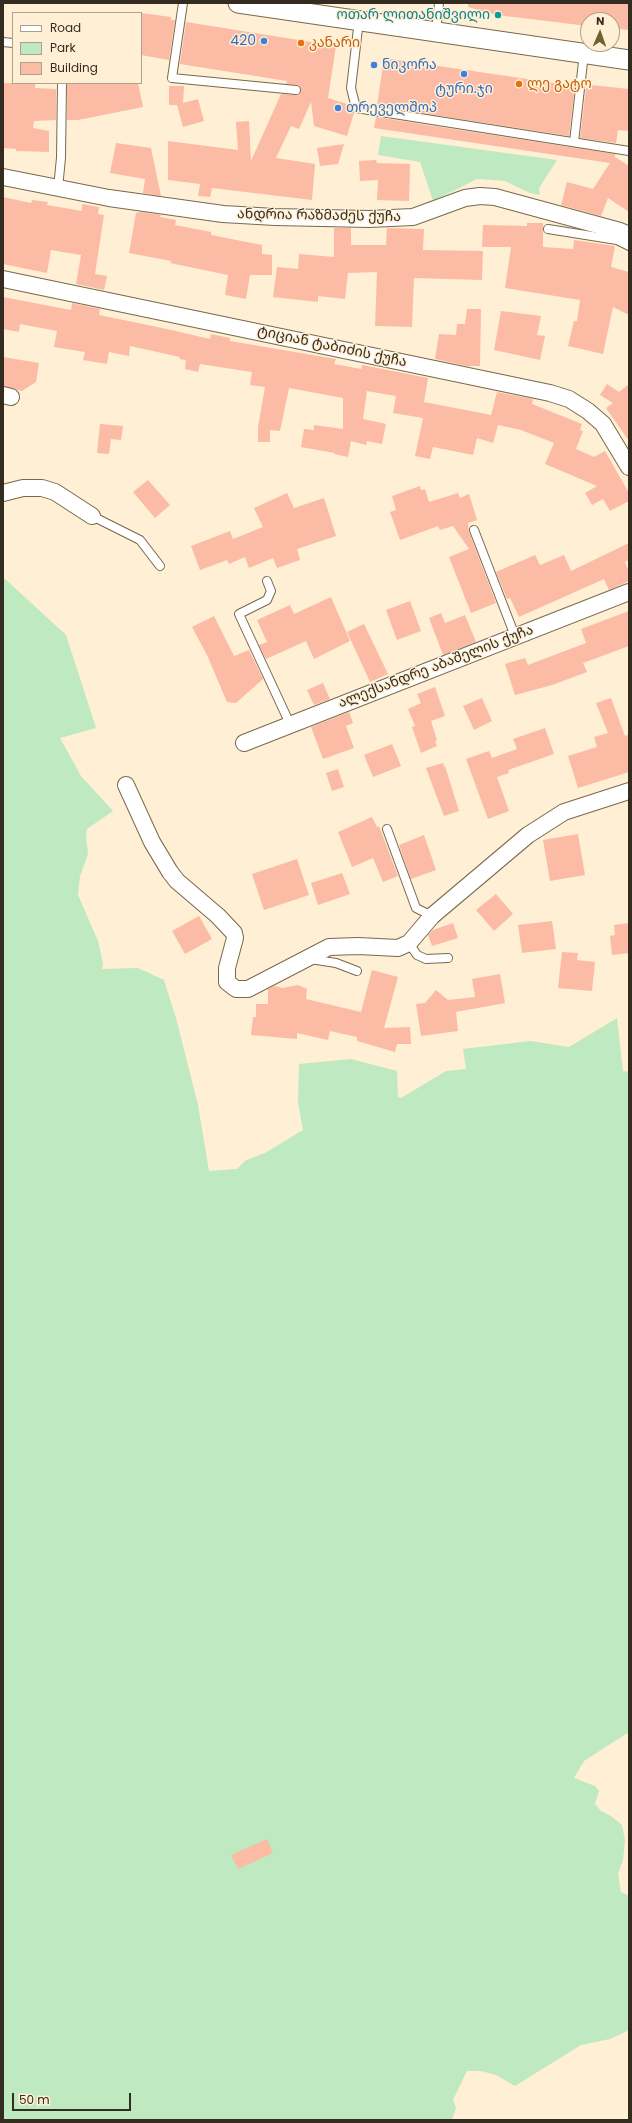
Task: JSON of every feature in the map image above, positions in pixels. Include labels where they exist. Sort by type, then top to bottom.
[{"type":"street","points":[[238,3],[270,5],[629,60]]},
{"type":"street","name":"ანდრია რაზმაძეს ქუჩა","points":[[3,177],[58,188],[223,214],[369,219],[413,217],[465,198],[480,196],[495,198],[620,231],[629,235]]},
{"type":"street","name":"ტიციან ტაბიძის ქუჩა","points":[[3,279],[550,393],[569,399],[588,410],[603,424],[629,467]]},
{"type":"street","points":[[3,493],[23,488],[42,488],[55,492],[92,516]]},
{"type":"street","name":"ალექსანდრე აბაშელის ქუჩა","points":[[244,743],[629,592]]},
{"type":"street","points":[[126,785],[152,842],[170,872],[177,881],[218,916],[234,933],[235,938],[227,968],[227,982],[236,989],[248,989],[282,970],[329,947],[358,946],[398,948],[409,943],[432,916],[528,835],[564,812],[629,791]]},
{"type":"lane","points":[[183,3],[172,78],[296,90]]},
{"type":"lane","points":[[436,31],[439,3]]},
{"type":"lane","points":[[360,20],[351,88],[356,108],[629,151]]},
{"type":"lane","points":[[574,142],[584,53]]},
{"type":"lane","points":[[58,188],[61,158],[62,84]]},
{"type":"lane","points":[[548,229],[617,240],[629,246]]},
{"type":"lane","points":[[92,516],[140,540],[160,566]]},
{"type":"lane","points":[[474,530],[514,636]]},
{"type":"lane","points":[[267,581],[271,592],[267,600],[239,614],[290,724]]},
{"type":"lane","points":[[387,829],[416,908],[432,916]]},
{"type":"lane","points":[[409,943],[417,955],[426,959],[448,958]]},
{"type":"lane","points":[[307,959],[336,963],[357,971]]},
{"type":"green space","points":[[381,136],[557,160],[539,188],[540,195],[530,193],[505,181],[477,179],[433,201],[420,162],[378,155]]},
{"type":"green space","points":[[3,577],[66,635],[96,728],[60,738],[81,776],[113,811],[87,829],[86,836],[88,854],[80,876],[78,895],[98,941],[103,963],[102,969],[138,968],[164,980],[176,1018],[198,1105],[209,1171],[237,1169],[246,1160],[265,1153],[303,1130],[298,1103],[299,1064],[351,1059],[397,1071],[398,1097],[401,1098],[446,1071],[466,1069],[463,1049],[531,1041],[569,1047],[617,1018],[623,1071],[629,1072],[629,1732],[584,1761],[574,1778],[595,1786],[599,1791],[595,1804],[601,1811],[611,1816],[622,1825],[625,1840],[623,1860],[618,1874],[621,1892],[629,1896],[629,2030],[610,2039],[581,2045],[515,2086],[496,2075],[481,2071],[467,2071],[453,2100],[456,2108],[452,2120],[3,2120]]},
{"type":"building","points":[[468,3],[629,3],[629,30],[620,29],[620,12],[580,12],[580,25],[497,15],[468,7]]},
{"type":"building","points":[[142,13],[171,17],[171,20],[175,20],[169,60],[142,55]]},
{"type":"building","points":[[186,22],[336,46],[328,98],[350,105],[354,113],[347,136],[314,126],[311,102],[299,129],[291,126],[276,158],[315,164],[312,200],[212,188],[210,197],[198,196],[200,184],[168,180],[168,141],[238,150],[236,122],[249,121],[251,161],[281,94],[296,95],[301,91],[299,85],[286,84],[287,81],[180,64]]},
{"type":"building","points":[[384,58],[575,86],[569,136],[377,106]]},
{"type":"building","points":[[3,83],[35,84],[35,88],[56,89],[56,120],[34,121],[33,128],[49,131],[49,152],[16,151],[16,149],[3,148]]},
{"type":"building","points":[[67,84],[138,84],[143,107],[78,120],[67,120]]},
{"type":"building","points":[[592,85],[629,89],[629,131],[618,130],[616,143],[580,138],[586,88],[592,89]]},
{"type":"building","points":[[169,86],[184,86],[183,103],[198,99],[204,121],[183,127],[177,105],[169,105]]},
{"type":"building","points":[[376,117],[615,154],[615,157],[629,166],[629,212],[608,198],[601,216],[561,205],[567,182],[593,189],[610,163],[374,128]]},
{"type":"building","points":[[116,143],[151,148],[161,196],[143,193],[145,179],[110,173]]},
{"type":"building","points":[[344,144],[338,164],[320,166],[317,148]]},
{"type":"building","points":[[376,160],[377,163],[410,164],[409,201],[377,200],[378,180],[360,181],[359,161]]},
{"type":"building","points":[[3,197],[31,203],[32,200],[48,202],[47,205],[82,211],[82,204],[99,207],[98,214],[104,215],[95,274],[107,276],[104,290],[76,284],[81,255],[51,250],[47,273],[3,264]]},
{"type":"building","points":[[141,212],[161,215],[160,217],[176,220],[175,225],[211,232],[211,235],[262,245],[262,254],[272,255],[272,275],[250,275],[246,299],[225,295],[228,275],[170,263],[171,261],[129,253],[136,213]]},
{"type":"building","points":[[527,223],[543,223],[543,247],[573,249],[574,240],[615,246],[611,267],[629,272],[629,315],[613,307],[603,354],[568,346],[574,321],[577,321],[580,300],[505,288],[511,247],[482,247],[483,225],[527,226]]},
{"type":"building","points":[[334,228],[351,228],[351,245],[386,245],[387,228],[424,229],[423,250],[483,251],[482,280],[414,278],[412,327],[375,326],[377,272],[348,273],[345,299],[318,296],[318,302],[273,297],[277,267],[298,269],[299,254],[334,257]]},
{"type":"building","points":[[3,297],[71,310],[72,303],[100,309],[99,315],[210,339],[211,334],[230,338],[230,341],[336,359],[334,364],[361,369],[362,365],[428,378],[424,402],[491,415],[497,392],[533,399],[532,404],[582,424],[580,430],[583,431],[576,449],[594,457],[605,451],[629,493],[629,501],[610,511],[603,499],[592,505],[585,493],[597,486],[545,464],[554,443],[521,430],[498,425],[493,443],[477,438],[473,455],[433,447],[430,459],[415,456],[423,418],[393,413],[396,396],[367,391],[363,419],[386,424],[382,444],[367,441],[366,445],[351,441],[348,457],[334,454],[335,453],[301,447],[304,429],[314,430],[314,425],[343,429],[343,398],[289,388],[280,431],[270,430],[270,442],[258,442],[258,427],[265,387],[250,385],[252,372],[200,364],[198,372],[185,369],[186,360],[179,359],[180,357],[130,346],[129,356],[109,352],[107,364],[83,360],[85,352],[54,347],[57,331],[20,324],[19,332],[3,329]]},
{"type":"building","points":[[467,309],[481,309],[480,366],[466,366],[435,359],[439,334],[456,335],[457,324],[465,324]]},
{"type":"building","points":[[501,311],[541,316],[537,335],[545,336],[540,360],[494,350]]},
{"type":"building","points":[[3,357],[39,363],[36,382],[22,391],[3,386]]},
{"type":"building","points":[[607,384],[619,392],[629,384],[629,441],[606,408],[613,403],[600,395]]},
{"type":"building","points":[[100,424],[123,426],[121,440],[111,439],[109,454],[97,453]]},
{"type":"building","points":[[148,480],[170,505],[155,518],[133,492]]},
{"type":"building","points":[[420,486],[421,490],[425,489],[429,502],[458,493],[460,498],[469,494],[477,520],[468,523],[469,532],[496,603],[471,613],[449,557],[469,549],[453,526],[440,530],[438,526],[400,540],[390,512],[396,510],[392,496]]},
{"type":"building","points":[[287,493],[294,508],[324,498],[336,536],[297,549],[300,560],[277,568],[273,558],[249,568],[245,557],[229,564],[227,560],[200,570],[191,546],[230,531],[233,539],[263,527],[254,508]]},
{"type":"building","points":[[629,543],[629,560],[625,562],[629,572],[629,581],[609,590],[604,579],[519,617],[510,598],[507,599],[496,572],[535,555],[540,565],[564,555],[571,571]]},
{"type":"building","points":[[331,597],[350,641],[314,659],[306,641],[266,659],[259,645],[267,642],[257,620],[290,605],[294,614]]},
{"type":"building","points":[[410,601],[421,631],[397,640],[386,610]]},
{"type":"building","points":[[629,611],[629,646],[583,663],[587,672],[552,685],[515,695],[505,664],[525,658],[528,665],[586,643],[581,629]]},
{"type":"building","points":[[441,613],[445,623],[465,615],[476,642],[443,655],[429,618]]},
{"type":"building","points":[[214,616],[234,656],[249,650],[263,679],[236,703],[227,702],[207,655],[192,627]]},
{"type":"building","points":[[364,624],[388,674],[370,682],[347,632]]},
{"type":"building","points":[[323,683],[330,699],[314,705],[307,690]]},
{"type":"building","points":[[435,687],[445,716],[431,721],[437,740],[435,741],[437,746],[421,753],[412,727],[415,726],[408,709],[421,703],[417,694]]},
{"type":"building","points":[[482,698],[492,721],[474,730],[463,706]]},
{"type":"building","points":[[611,698],[625,736],[629,734],[629,772],[578,788],[568,756],[597,747],[594,737],[608,733],[596,703]]},
{"type":"building","points":[[349,712],[353,723],[346,726],[354,748],[323,759],[311,727]]},
{"type":"building","points":[[545,728],[554,754],[508,770],[509,773],[497,777],[509,811],[488,819],[466,759],[489,751],[492,758],[517,749],[513,739]]},
{"type":"building","points":[[392,744],[401,766],[373,777],[364,755]]},
{"type":"building","points":[[443,763],[459,811],[444,816],[426,768]]},
{"type":"building","points":[[338,769],[344,787],[332,791],[326,773]]},
{"type":"building","points":[[372,817],[377,827],[379,826],[398,876],[383,882],[373,858],[352,867],[338,832]]},
{"type":"building","points":[[578,834],[585,875],[550,881],[543,840]]},
{"type":"building","points":[[424,835],[436,870],[411,879],[399,845]]},
{"type":"building","points":[[297,859],[309,895],[264,910],[252,874]]},
{"type":"building","points":[[342,873],[350,894],[318,905],[311,883]]},
{"type":"building","points":[[496,894],[513,914],[494,931],[476,910]]},
{"type":"building","points":[[199,916],[212,939],[185,954],[172,931]]},
{"type":"building","points":[[552,921],[556,949],[522,953],[518,925]]},
{"type":"building","points":[[453,923],[458,938],[432,946],[428,935],[433,930]]},
{"type":"building","points":[[629,923],[629,953],[612,955],[610,936],[615,935],[614,925]]},
{"type":"building","points":[[562,952],[578,953],[577,960],[595,962],[592,991],[558,988]]},
{"type":"building","points":[[372,970],[398,977],[384,1028],[410,1027],[411,1044],[397,1044],[395,1052],[357,1041],[357,1037],[330,1031],[328,1040],[297,1033],[297,1039],[251,1035],[253,1017],[256,1017],[256,1004],[268,1004],[268,989],[275,986],[282,988],[298,985],[307,989],[306,999],[361,1012]]},
{"type":"building","points":[[500,974],[505,1003],[456,1012],[458,1031],[421,1036],[416,1004],[425,1003],[436,990],[448,1000],[475,997],[472,979]]},
{"type":"building","points":[[267,1839],[273,1853],[238,1869],[231,1855]]},
{"type":"place","name":"ოთარ ლითანიშვილი","points":[[498,15]]},
{"type":"place","name":"420","points":[[264,41]]},
{"type":"place","name":"კანარი","points":[[301,43]]},
{"type":"place","name":"ნიკორა","points":[[374,65]]},
{"type":"place","name":"ტური.ჯი","points":[[464,74]]},
{"type":"place","name":"ლე გატო","points":[[519,84]]},
{"type":"place","name":"თრეველშოპ","points":[[338,108]]}]
